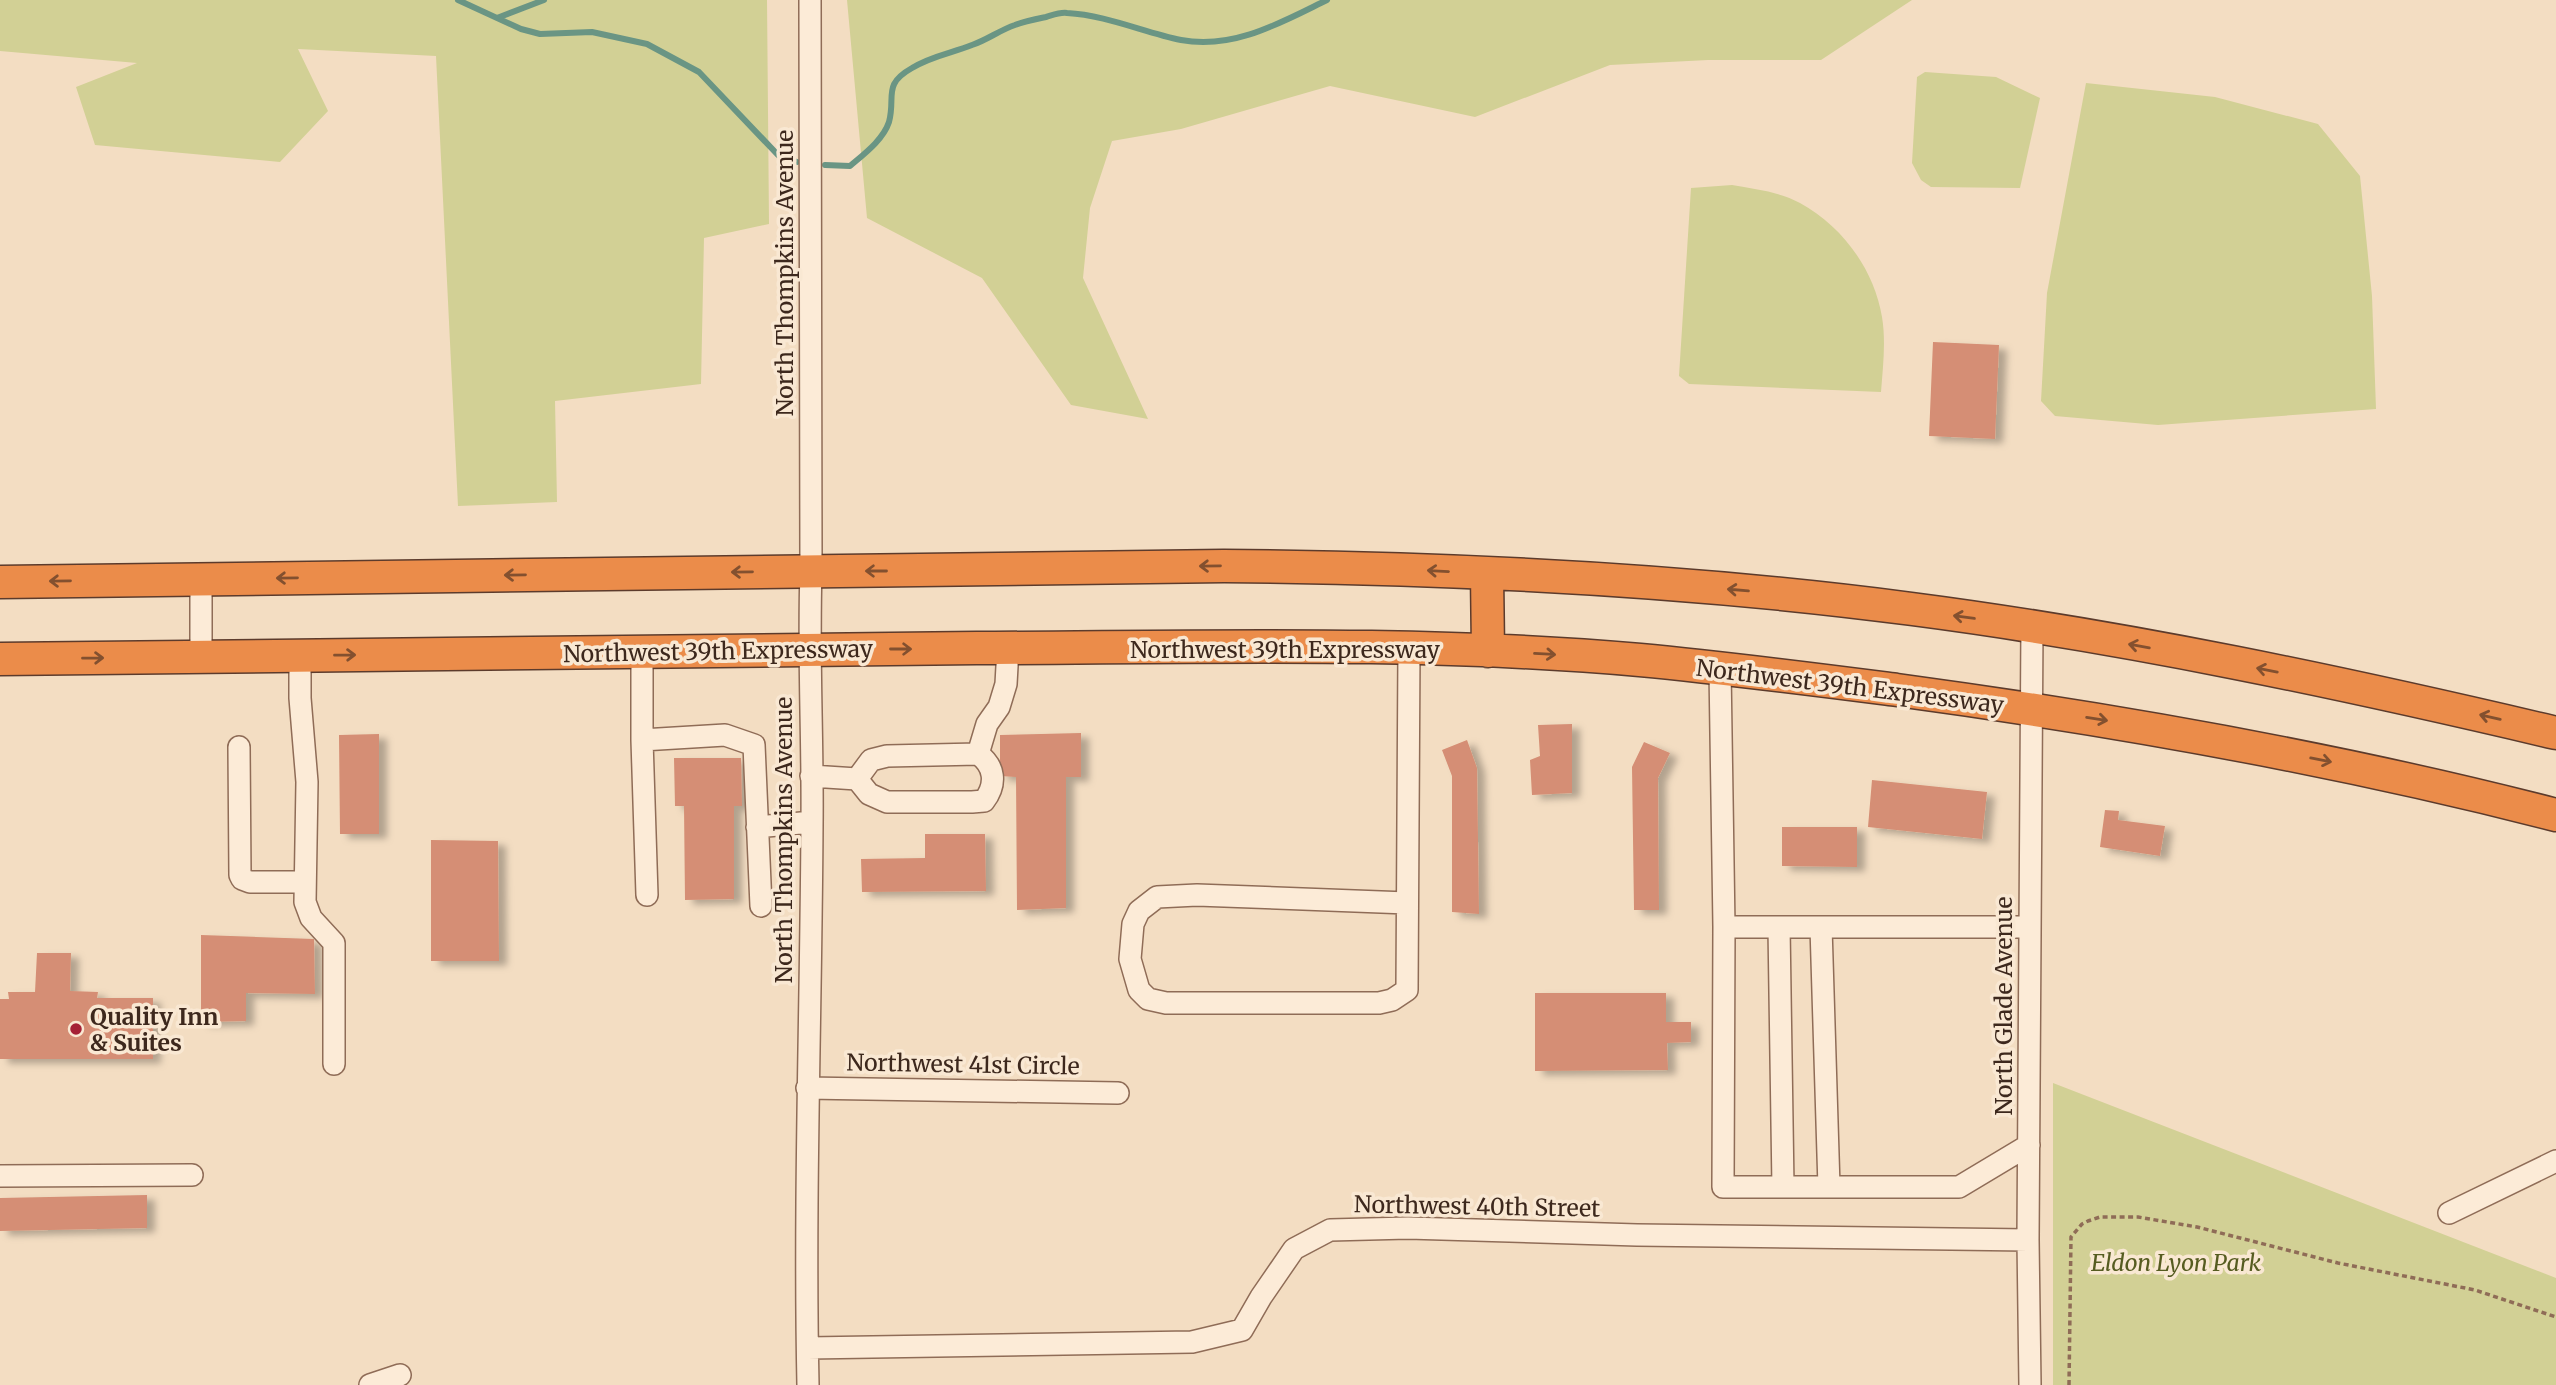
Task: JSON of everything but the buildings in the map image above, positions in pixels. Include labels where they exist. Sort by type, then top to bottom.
[{"type":"highway","points":[[0,582],[1224,566],[1356,567],[1487,573],[1775,594],[2032,626],[2391,694],[2556,733]]},
{"type":"highway","points":[[1487,573],[1489,651]]},
{"type":"highway","name":"Northwest 39th Expressway","points":[[0,659],[1008,648],[1409,649],[1637,660],[2029,708],[2209,738],[2358,767],[2556,815]]},
{"type":"street","name":"North Thompkins Avenue","points":[[808,1385],[807,1088],[812,822],[808,649],[811,571],[810,0]]},
{"type":"street","points":[[201,579],[201,656]]},
{"type":"street","name":"North Glade Avenue","points":[[2030,1385],[2029,708],[2032,626]]},
{"type":"street","points":[[978,754],[987,724],[999,707],[1006,684],[1008,648]]},
{"type":"street","points":[[1407,903],[1197,895],[1157,897],[1139,911],[1133,924],[1130,959],[1139,990],[1147,999],[1166,1003],[1379,1003],[1392,1000],[1407,990],[1409,649]]},
{"type":"street","points":[[642,651],[647,895]]},
{"type":"street","points":[[300,655],[300,698],[307,782],[306,910],[334,943],[334,1064]]},
{"type":"street","points":[[1720,669],[1724,927],[1723,1186],[1959,1186],[2029,1145]]},
{"type":"street","points":[[642,740],[725,736],[754,745],[761,906]]},
{"type":"street","points":[[239,747],[240,875],[242,879],[250,882],[305,881]]},
{"type":"street","points":[[811,776],[857,779],[869,794],[887,802],[984,801],[991,792],[992,770],[988,761],[978,754],[887,755],[871,760],[857,779]]},
{"type":"street","points":[[757,827],[812,822]]},
{"type":"street","points":[[1724,927],[2030,927]]},
{"type":"street","points":[[1779,927],[1783,1186]]},
{"type":"street","points":[[1821,927],[1829,1186]]},
{"type":"street","name":"Northwest 41st Circle","points":[[807,1088],[1118,1093]]},
{"type":"street","points":[[2449,1213],[2556,1160]]},
{"type":"street","points":[[0,1176],[192,1175]]},
{"type":"street","name":"Northwest 40th Street","points":[[808,1348],[1192,1342],[1242,1330],[1294,1249],[1330,1230],[1408,1228],[1637,1235],[2028,1240]]},
{"type":"street","points":[[370,1385],[400,1375]]},
{"type":"path","points":[[2070,1385],[2071,1237],[2082,1224],[2101,1217],[2138,1217],[2197,1227],[2338,1263],[2475,1290],[2556,1317]]},
{"type":"green space","points":[[0,0],[767,0],[769,224],[704,238],[701,384],[555,401],[557,502],[458,506],[436,56],[298,49],[328,111],[280,162],[95,145],[76,87],[137,63],[0,51]]},
{"type":"green space","points":[[847,0],[1912,0],[1821,60],[1708,60],[1610,65],[1475,117],[1330,86],[1181,129],[1112,141],[1090,208],[1083,278],[1148,419],[1071,405],[982,278],[867,218]]},
{"type":"green space","points":[[1925,72],[1996,77],[2040,98],[2020,188],[1931,187],[1921,180],[1912,163],[1917,77]]},
{"type":"green space","points":[[2086,83],[2215,97],[2318,124],[2360,176],[2372,296],[2376,409],[2158,425],[2055,416],[2041,401],[2047,293]]},
{"type":"green space","points":[[1732,185],[1776,194],[1800,203],[1829,224],[1854,251],[1872,282],[1882,317],[1884,345],[1881,392],[1689,384],[1679,376],[1691,188]]},
{"type":"green space","name":"Eldon Lyon Park","points":[[2053,1083],[2556,1278],[2556,1385],[2053,1385]]},
{"type":"waterway","points":[[458,0],[521,29],[540,34],[592,32],[647,44],[699,72],[778,155],[797,162]]},
{"type":"waterway","points":[[497,18],[544,0]]},
{"type":"waterway","points":[[825,165],[850,166],[878,141],[889,122],[893,86],[903,74],[927,60],[978,43],[1019,24],[1056,14],[1082,14],[1181,40],[1220,41],[1257,32],[1327,0]]},
{"type":"place","name":"Quality Inn & Suites","points":[[76,1029]]}]
